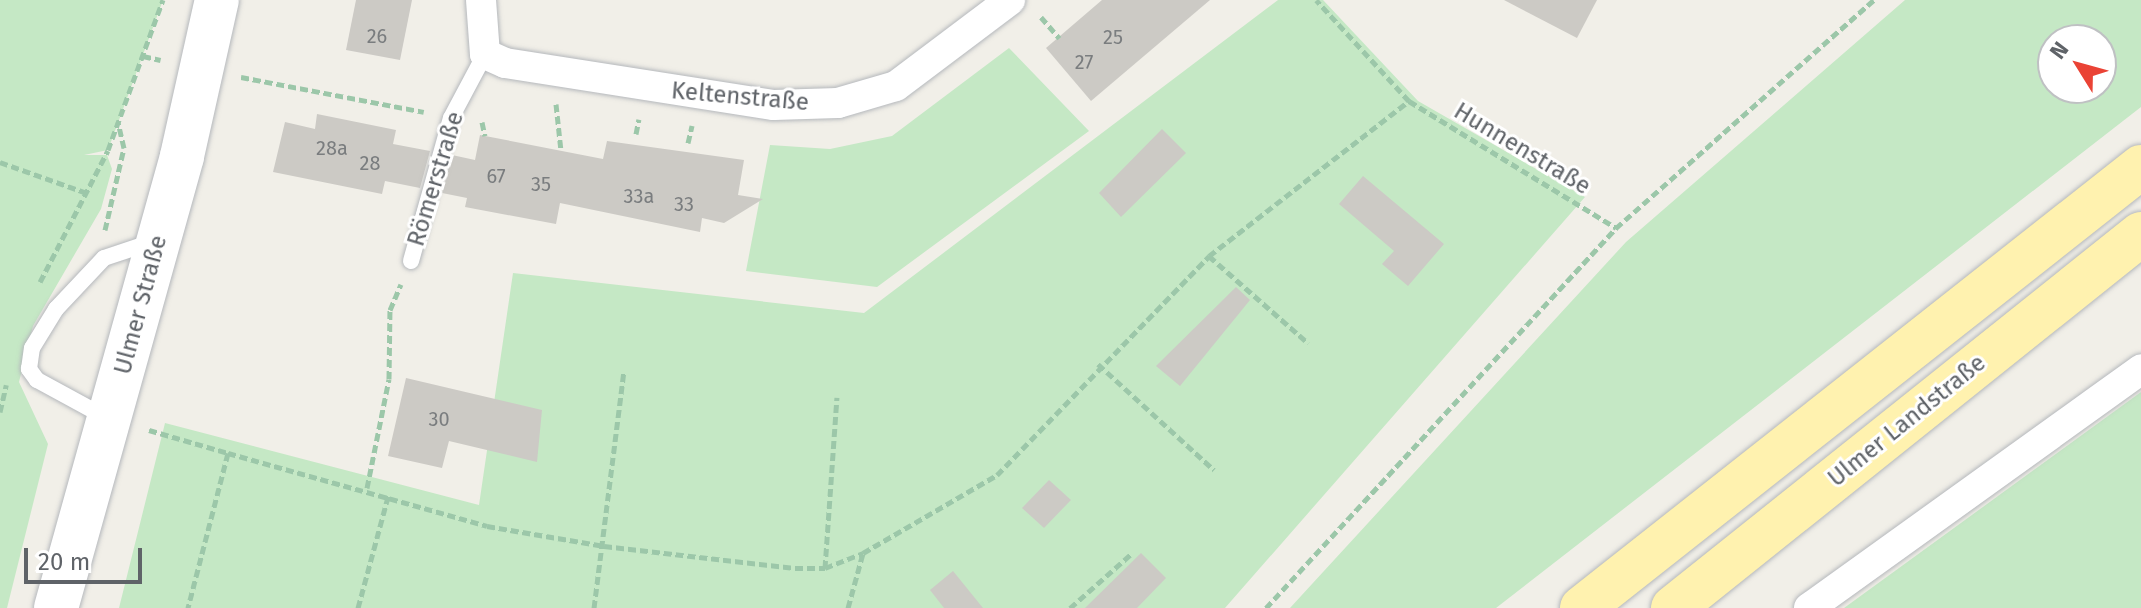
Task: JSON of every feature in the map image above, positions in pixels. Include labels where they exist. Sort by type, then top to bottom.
[{"type":"main road","points":[[1582,608],[2141,167]]},
{"type":"main road","name":"Ulmer Landstraße","points":[[1673,608],[2141,234]]},
{"type":"street","name":"Ulmer Straße","points":[[56,608],[110,419],[217,0]]},
{"type":"street","points":[[481,0],[485,54],[549,71]]},
{"type":"street","name":"Keltenstraße","points":[[549,71],[710,99],[838,103],[896,86],[1010,0]]},
{"type":"street","points":[[1809,608],[2141,369]]},
{"type":"lane","name":"Römerstraße","points":[[411,261],[451,118],[485,54]]},
{"type":"lane","points":[[110,419],[37,380],[29,369],[32,348],[56,309],[104,258],[157,241]]},
{"type":"path","points":[[32,298],[87,193],[163,0]]},
{"type":"path","name":"Hunnenstraße","points":[[1316,0],[1409,101],[1616,228]]},
{"type":"path","points":[[1266,608],[1616,228],[1874,0]]},
{"type":"path","points":[[143,56],[451,118]]},
{"type":"path","points":[[549,71],[561,151]]},
{"type":"path","points":[[110,419],[228,453],[389,493],[487,526],[604,546],[825,568],[863,553],[997,475],[1098,364],[1209,256],[1409,101]]},
{"type":"path","points":[[636,134],[640,116]]},
{"type":"path","points":[[688,143],[692,124]]},
{"type":"path","points":[[0,162],[87,193]]},
{"type":"path","points":[[1209,256],[1308,343]]},
{"type":"path","points":[[367,488],[389,379],[390,310],[411,261]]},
{"type":"path","points":[[1098,364],[1214,470]]},
{"type":"path","points":[[594,608],[624,371]]},
{"type":"path","points":[[0,412],[8,378]]},
{"type":"path","points":[[825,568],[837,397]]},
{"type":"path","points":[[188,608],[228,453]]},
{"type":"path","points":[[358,608],[389,493]]},
{"type":"path","points":[[848,608],[863,553]]},
{"type":"path","points":[[1070,608],[1131,554]]},
{"type":"green space","points":[[0,0],[163,0],[108,150],[84,155],[107,155],[112,169],[101,209],[33,326],[19,382],[48,444],[7,608],[0,608]]},
{"type":"green space","points":[[1278,0],[1323,0],[1418,101],[1585,197],[1225,608],[119,608],[165,423],[479,505],[513,273],[864,313]]},
{"type":"green space","points":[[1905,0],[2141,0],[2141,107],[1496,608],[1290,608],[1626,242]]},
{"type":"green space","points":[[1009,48],[1089,131],[877,287],[746,271],[770,145],[830,149],[892,136]]},
{"type":"green space","points":[[2141,392],[2141,608],[1844,608]]},
{"type":"building","points":[[356,0],[412,0],[400,60],[346,50]]},
{"type":"building","points":[[1102,0],[1210,0],[1091,101],[1046,48]]},
{"type":"building","points":[[1504,0],[1597,0],[1577,38]]},
{"type":"building","points":[[317,114],[396,130],[393,144],[430,151],[420,188],[385,181],[382,194],[273,172],[285,122],[315,129]]},
{"type":"building","points":[[1162,129],[1186,153],[1121,217],[1099,193]]},
{"type":"building","points":[[480,135],[603,159],[607,141],[744,160],[738,195],[763,199],[724,223],[702,218],[700,232],[560,203],[556,224],[465,207],[467,198],[442,193],[452,155],[475,160]]},
{"type":"building","points":[[1363,176],[1444,244],[1408,286],[1382,264],[1394,251],[1339,204]]},
{"type":"building","points":[[1236,287],[1250,300],[1180,386],[1156,366]]},
{"type":"building","points":[[406,378],[542,410],[537,462],[449,441],[442,468],[388,456]]},
{"type":"building","points":[[1049,480],[1071,500],[1044,528],[1022,508]]},
{"type":"building","points":[[1141,553],[1166,578],[1137,608],[1085,608]]},
{"type":"building","points":[[953,571],[983,608],[944,608],[930,590]]}]
